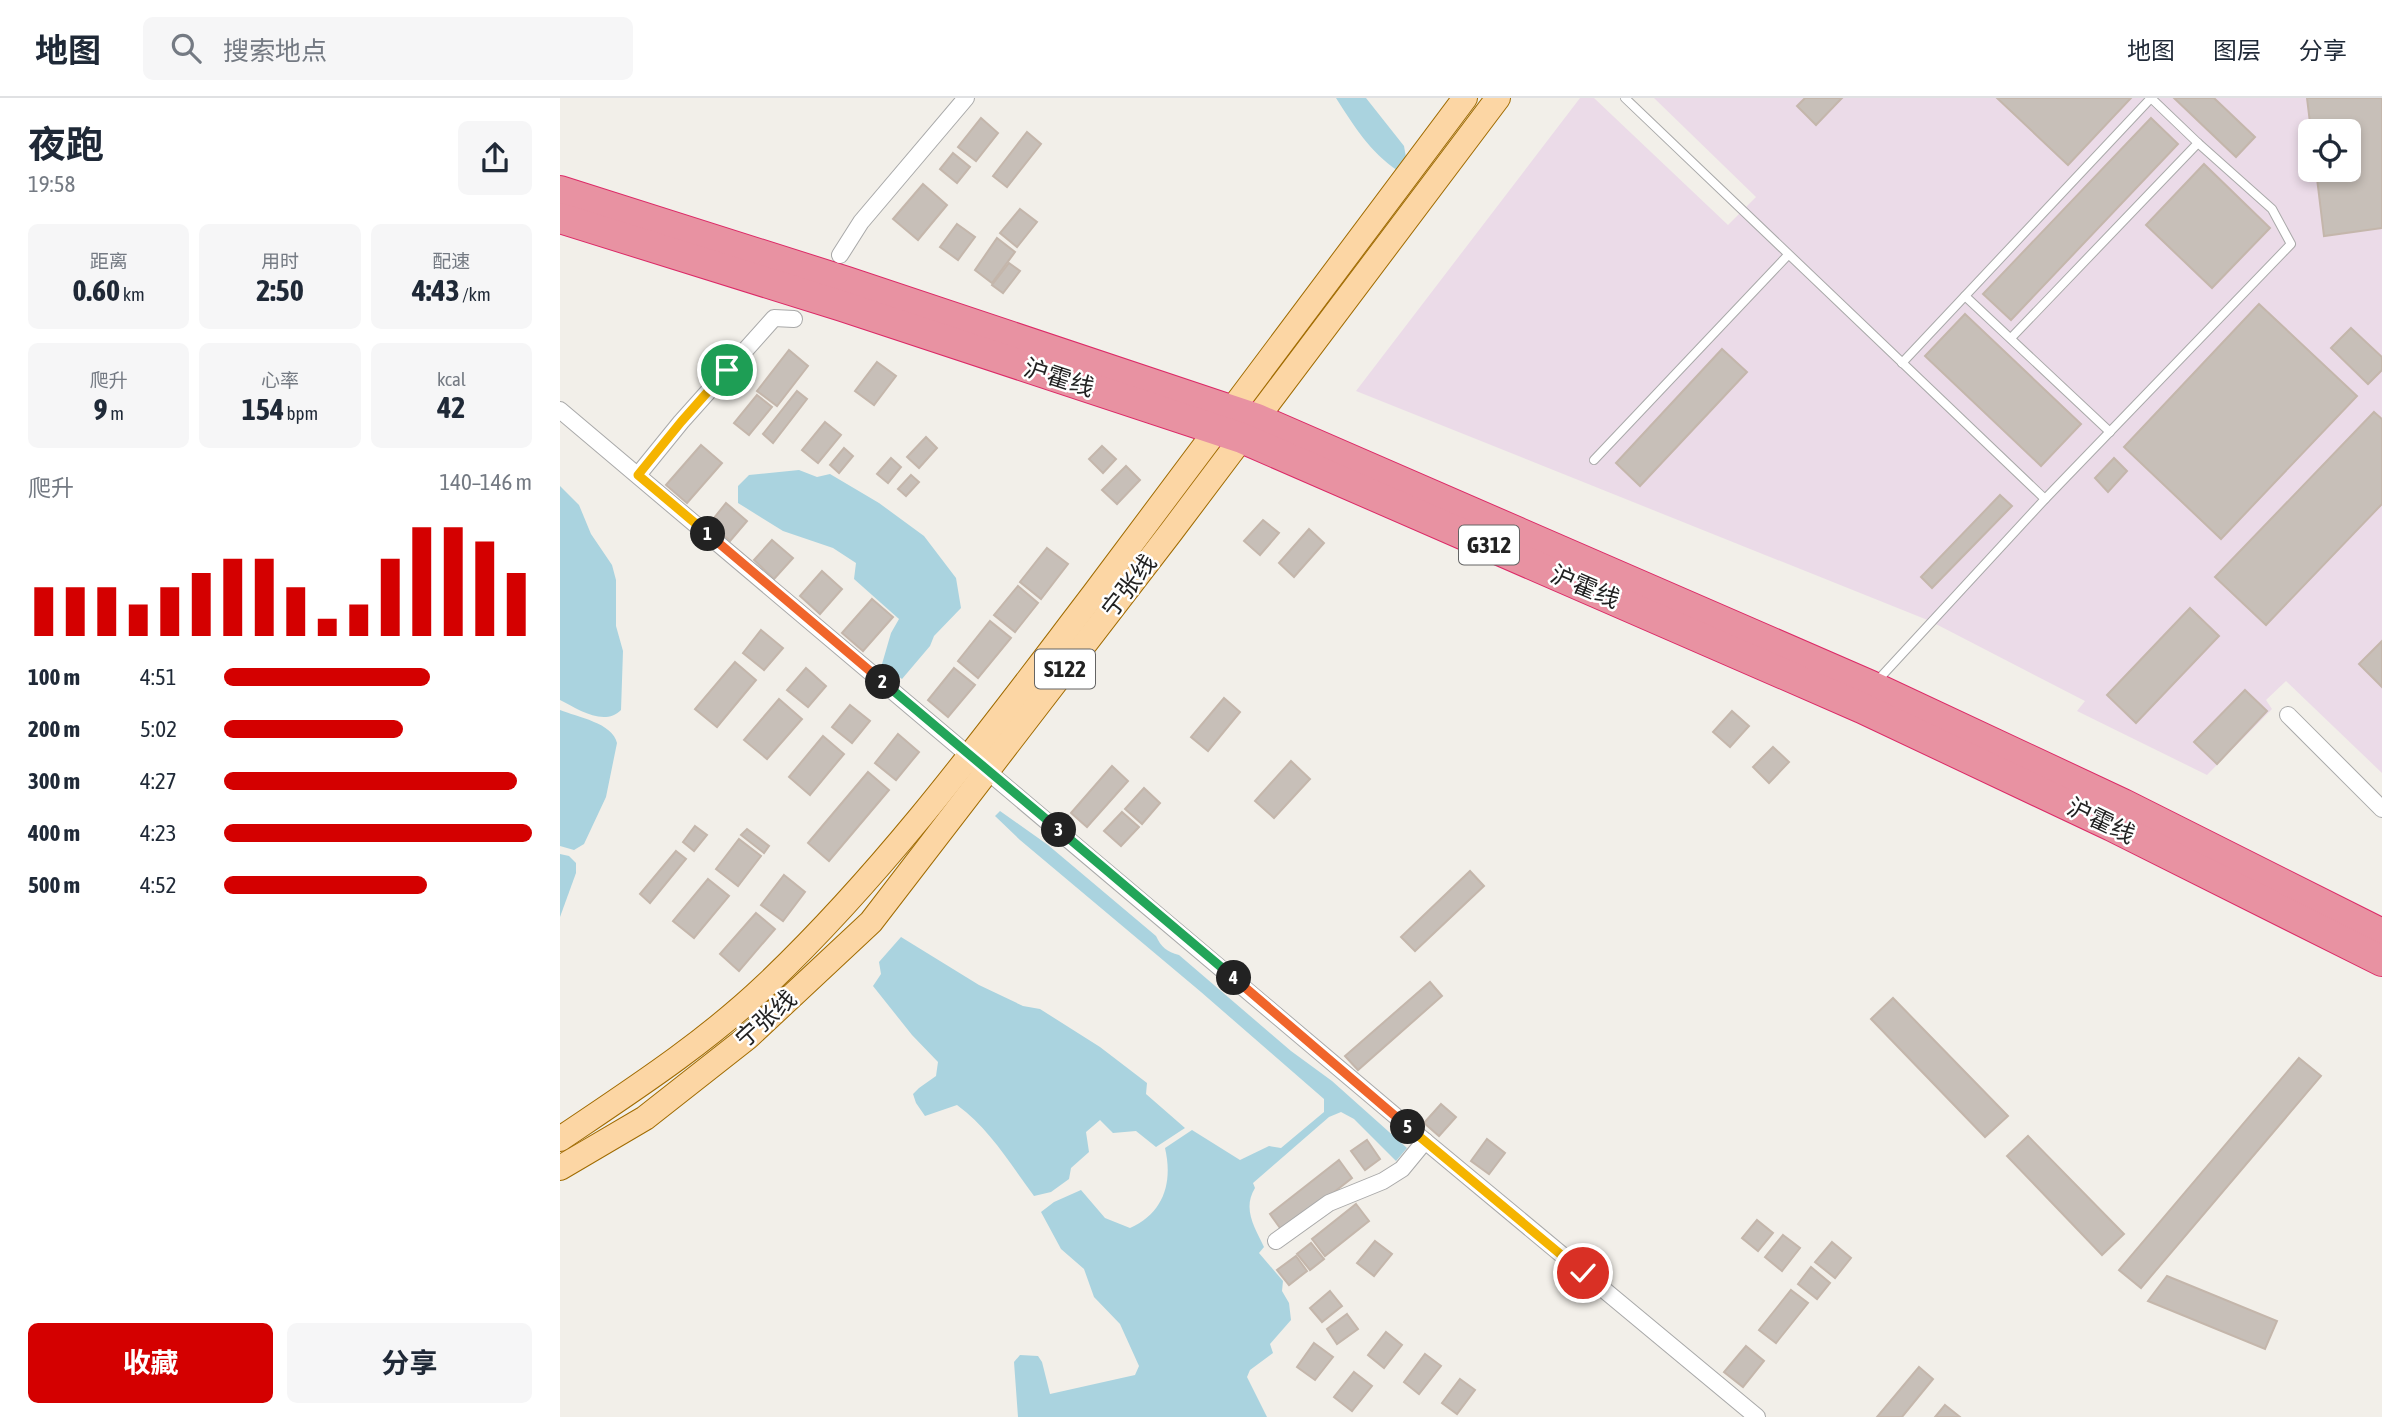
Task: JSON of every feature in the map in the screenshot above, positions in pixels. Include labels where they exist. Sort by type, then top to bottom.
[{"type":"highway","name":"沪霍线","points":[[560,191],[847,282],[1237,425],[1867,697],[2123,804],[2382,934]]},
{"type":"highway","name":"沪霍线","points":[[560,218],[1237,425]]},
{"type":"highway","name":"沪霍线","points":[[1867,697],[2112,825],[2382,961]]},
{"type":"main road","name":"宁张线","points":[[1237,425],[1465,98]]},
{"type":"main road","name":"宁张线","points":[[560,1168],[645,1118],[748,1037],[871,922],[979,763],[1237,425],[1499,98]]},
{"type":"main road","name":"宁张线","points":[[560,1139],[682,1056],[765,986],[979,763]]},
{"type":"street","points":[[840,255],[860,222],[966,98]]},
{"type":"street","points":[[638,475],[681,422],[774,318],[794,318]]},
{"type":"street","points":[[560,410],[1425,1141],[1757,1417]]},
{"type":"street","points":[[2287,715],[2382,809]]},
{"type":"street","points":[[1276,1241],[1329,1203],[1383,1181],[1402,1169],[1425,1141]]},
{"type":"lane","points":[[1625,98],[2045,499]]},
{"type":"lane","points":[[1867,697],[2045,499],[2291,244],[2272,209],[2151,98],[1902,363]]},
{"type":"lane","points":[[2011,338],[2198,143]]},
{"type":"lane","points":[[1594,460],[1788,255]]},
{"type":"lane","points":[[1965,296],[2110,432]]},
{"type":"shaded area","points":[[1580,98],[1594,98],[1728,225],[1756,197],[1654,98],[2382,98],[2382,773],[2286,681],[2266,700],[2272,709],[2207,775],[2077,711],[2085,701],[1930,621],[1356,391]]},
{"type":"water","points":[[1336,98],[1366,98],[1404,146],[1407,163],[1398,171],[1379,156]]},
{"type":"water","points":[[799,470],[817,477],[830,474],[879,503],[924,536],[956,578],[961,608],[934,636],[930,646],[902,679],[882,664],[891,633],[899,619],[854,579],[856,563],[833,548],[783,531],[738,503],[738,486],[749,475]]},
{"type":"water","points":[[560,486],[579,505],[591,534],[612,565],[616,580],[616,626],[623,651],[621,710],[607,717],[591,715],[560,700]]},
{"type":"water","points":[[560,710],[609,730],[617,743],[606,797],[584,844],[574,850],[560,846]]},
{"type":"water","points":[[1000,811],[1048,845],[1156,936],[1165,949],[1179,955],[1291,1051],[1332,1081],[1407,1148],[1396,1161],[1354,1119],[1341,1112],[1329,1117],[1253,1183],[1255,1188],[1251,1196],[1250,1211],[1264,1247],[1259,1253],[1283,1281],[1282,1291],[1289,1303],[1291,1320],[1270,1344],[1273,1353],[1250,1370],[1247,1377],[1267,1417],[1018,1417],[1014,1362],[1020,1355],[1038,1356],[1050,1394],[1135,1375],[1139,1366],[1120,1324],[1094,1297],[1084,1269],[1061,1249],[1041,1212],[1054,1202],[1081,1190],[1105,1218],[1130,1228],[1151,1214],[1163,1195],[1168,1173],[1165,1148],[1192,1130],[1240,1160],[1269,1146],[1281,1148],[1324,1112],[1324,1099],[1020,840],[995,816]]},
{"type":"water","points":[[560,854],[569,856],[576,863],[576,873],[560,917]]},
{"type":"water","points":[[901,937],[979,985],[1023,1006],[1040,1009],[1100,1047],[1147,1083],[1146,1094],[1185,1128],[1156,1147],[1136,1131],[1113,1133],[1100,1120],[1086,1132],[1089,1152],[1071,1168],[1069,1179],[1051,1192],[1034,1196],[990,1136],[969,1114],[957,1105],[925,1116],[916,1103],[913,1094],[936,1076],[938,1062],[912,1035],[873,986],[881,974],[879,962]]},
{"type":"building","points":[[1805,98],[1842,98],[1816,125],[1797,106]]},
{"type":"building","points":[[1997,98],[2131,98],[2068,165]]},
{"type":"building","points":[[2174,98],[2214,98],[2255,137],[2236,157]]},
{"type":"building","points":[[2307,98],[2382,98],[2382,228],[2324,236],[2317,182],[2361,182],[2361,119],[2310,119]]},
{"type":"building","points":[[981,118],[998,133],[976,161],[958,147]]},
{"type":"building","points":[[2151,118],[2178,144],[2011,320],[1983,294]]},
{"type":"building","points":[[1027,132],[1041,144],[1007,187],[993,176]]},
{"type":"building","points":[[953,153],[970,167],[957,183],[940,169]]},
{"type":"building","points":[[2204,164],[2270,228],[2212,288],[2146,225]]},
{"type":"building","points":[[923,184],[947,205],[918,240],[893,219]]},
{"type":"building","points":[[1020,209],[1037,222],[1017,247],[1000,233]]},
{"type":"building","points":[[957,224],[975,237],[958,260],[940,247]]},
{"type":"building","points":[[997,238],[1015,252],[992,283],[975,270]]},
{"type":"building","points":[[1009,263],[1020,271],[1003,293],[992,285]]},
{"type":"building","points":[[2259,304],[2357,396],[2221,539],[2124,447]]},
{"type":"building","points":[[1965,314],[2081,424],[2041,466],[1925,356]]},
{"type":"building","points":[[2351,328],[2382,357],[2382,370],[2368,384],[2331,348]]},
{"type":"building","points":[[1722,349],[1747,372],[1640,486],[1616,463]]},
{"type":"building","points":[[789,350],[808,366],[777,406],[757,391]]},
{"type":"building","points":[[877,362],[896,376],[874,405],[855,391]]},
{"type":"building","points":[[797,391],[807,399],[773,443],[763,434]]},
{"type":"building","points":[[757,395],[772,407],[749,435],[734,423]]},
{"type":"building","points":[[2374,412],[2382,419],[2382,504],[2266,625],[2215,577]]},
{"type":"building","points":[[825,422],[841,435],[818,463],[802,450]]},
{"type":"building","points":[[926,437],[937,448],[919,468],[907,457]]},
{"type":"building","points":[[701,445],[722,463],[687,503],[666,485]]},
{"type":"building","points":[[1102,446],[1116,459],[1103,473],[1089,459]]},
{"type":"building","points":[[844,448],[853,456],[839,473],[830,465]]},
{"type":"building","points":[[891,458],[901,467],[888,483],[877,474]]},
{"type":"building","points":[[2114,458],[2127,471],[2108,492],[2095,478]]},
{"type":"building","points":[[1126,466],[1140,480],[1117,504],[1102,490]]},
{"type":"building","points":[[911,475],[919,482],[906,496],[898,489]]},
{"type":"building","points":[[2000,495],[2012,506],[1932,588],[1921,577]]},
{"type":"building","points":[[726,503],[747,521],[730,541],[710,523]]},
{"type":"building","points":[[1263,520],[1279,533],[1260,555],[1244,541]]},
{"type":"building","points":[[1309,529],[1324,543],[1294,577],[1279,563]]},
{"type":"building","points":[[772,540],[793,558],[774,579],[754,560]]},
{"type":"building","points":[[1047,548],[1068,564],[1041,599],[1020,582]]},
{"type":"building","points":[[822,571],[842,589],[820,614],[800,596]]},
{"type":"building","points":[[1018,586],[1038,603],[1015,632],[994,615]]},
{"type":"building","points":[[872,599],[893,617],[863,651],[842,633]]},
{"type":"building","points":[[2190,608],[2219,636],[2136,723],[2107,695]]},
{"type":"building","points":[[990,621],[1011,638],[978,678],[958,661]]},
{"type":"building","points":[[761,630],[783,648],[764,670],[743,653]]},
{"type":"building","points":[[2382,641],[2382,687],[2359,664]]},
{"type":"building","points":[[735,662],[756,680],[717,727],[695,709]]},
{"type":"building","points":[[806,668],[826,686],[808,707],[787,690]]},
{"type":"building","points":[[954,668],[975,685],[948,717],[928,700]]},
{"type":"building","points":[[2245,690],[2267,711],[2217,764],[2194,742]]},
{"type":"building","points":[[1224,698],[1240,712],[1208,751],[1191,737]]},
{"type":"building","points":[[779,699],[802,719],[767,759],[744,740]]},
{"type":"building","points":[[850,705],[870,721],[852,743],[832,727]]},
{"type":"building","points":[[1732,711],[1749,726],[1730,747],[1713,732]]},
{"type":"building","points":[[898,734],[919,752],[896,780],[875,763]]},
{"type":"building","points":[[823,736],[844,754],[810,795],[789,777]]},
{"type":"building","points":[[1773,747],[1789,762],[1769,783],[1753,767]]},
{"type":"building","points":[[1291,761],[1310,779],[1274,818],[1255,801]]},
{"type":"building","points":[[1112,766],[1128,781],[1087,827],[1071,813]]},
{"type":"building","points":[[868,772],[889,790],[829,861],[808,843]]},
{"type":"building","points":[[1144,788],[1160,803],[1142,824],[1125,809]]},
{"type":"building","points":[[1122,812],[1139,827],[1121,846],[1104,831]]},
{"type":"building","points":[[695,826],[707,835],[694,851],[683,842]]},
{"type":"building","points":[[747,829],[769,846],[764,853],[741,835]]},
{"type":"building","points":[[739,839],[761,856],[738,886],[716,869]]},
{"type":"building","points":[[676,851],[686,859],[650,903],[640,894]]},
{"type":"building","points":[[1470,871],[1484,886],[1415,951],[1401,937]]},
{"type":"building","points":[[784,875],[805,892],[783,921],[761,905]]},
{"type":"building","points":[[708,879],[729,896],[694,938],[673,921]]},
{"type":"building","points":[[756,913],[775,929],[739,971],[720,954]]},
{"type":"building","points":[[1430,982],[1442,996],[1358,1070],[1345,1056]]},
{"type":"building","points":[[1893,998],[2008,1116],[1985,1137],[1871,1019]]},
{"type":"building","points":[[2299,1058],[2321,1076],[2141,1288],[2119,1270]]},
{"type":"building","points":[[1441,1104],[1456,1117],[1439,1136],[1424,1123]]},
{"type":"building","points":[[2028,1136],[2124,1234],[2102,1255],[2007,1156]]},
{"type":"building","points":[[1487,1139],[1505,1153],[1489,1174],[1471,1161]]},
{"type":"building","points":[[1367,1140],[1380,1159],[1365,1170],[1351,1151]]},
{"type":"building","points":[[1339,1160],[1352,1178],[1283,1232],[1270,1214]]},
{"type":"building","points":[[1356,1204],[1369,1221],[1325,1256],[1312,1239]]},
{"type":"building","points":[[1757,1220],[1773,1233],[1758,1251],[1742,1238]]},
{"type":"building","points":[[1783,1235],[1800,1248],[1782,1271],[1765,1257]]},
{"type":"building","points":[[1375,1241],[1392,1254],[1374,1276],[1357,1263]]},
{"type":"building","points":[[1832,1242],[1851,1258],[1835,1278],[1815,1262]]},
{"type":"building","points":[[1311,1243],[1324,1259],[1310,1270],[1297,1254]]},
{"type":"building","points":[[1296,1256],[1307,1271],[1289,1285],[1277,1270]]},
{"type":"building","points":[[1811,1267],[1830,1283],[1817,1299],[1798,1284]]},
{"type":"building","points":[[2167,1276],[2277,1321],[2265,1349],[2148,1301]]},
{"type":"building","points":[[1791,1290],[1808,1303],[1776,1343],[1759,1330]]},
{"type":"building","points":[[1330,1291],[1342,1306],[1322,1322],[1310,1308]]},
{"type":"building","points":[[1347,1314],[1358,1329],[1337,1344],[1327,1329]]},
{"type":"building","points":[[1386,1332],[1402,1345],[1384,1368],[1368,1355]]},
{"type":"building","points":[[1314,1343],[1333,1357],[1315,1380],[1297,1367]]},
{"type":"building","points":[[1746,1346],[1764,1361],[1743,1387],[1724,1372]]},
{"type":"building","points":[[1425,1354],[1441,1366],[1419,1394],[1404,1382]]},
{"type":"building","points":[[1919,1367],[1933,1379],[1902,1417],[1877,1417]]},
{"type":"building","points":[[1354,1372],[1372,1386],[1352,1411],[1334,1397]]},
{"type":"building","points":[[1460,1379],[1475,1390],[1457,1414],[1442,1403]]},
{"type":"building","points":[[1945,1405],[1960,1417],[1935,1417]]},
{"type":"route","points":[[727,370],[638,475],[1583,1273]]}]
